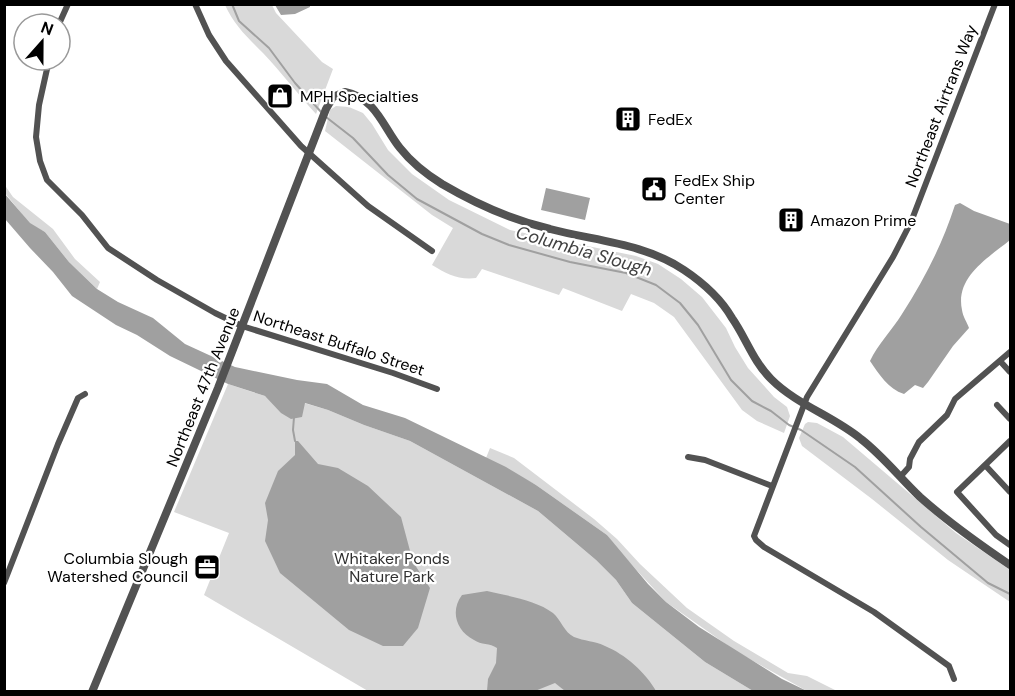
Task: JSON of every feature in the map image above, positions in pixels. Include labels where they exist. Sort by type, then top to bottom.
[{"type":"street","points":[[195,4],[209,35],[226,61],[309,154],[368,206],[432,251]]},
{"type":"street","name":"Northeast Airtrans Way","points":[[954,679],[949,666],[874,612],[764,547],[756,540],[755,533],[803,404],[903,237],[995,4]]},
{"type":"street","name":"Northeast Buffalo Street","points":[[46,72],[39,105],[36,137],[46,180],[82,214],[115,254],[190,299],[242,326],[437,389]]},
{"type":"street","name":"Northeast 47th Avenue","points":[[92,692],[218,388],[326,109],[337,94],[345,92],[364,99],[377,112],[395,141],[411,160],[439,182],[471,200],[536,226],[642,250],[686,272],[725,308],[766,375],[786,393],[803,404]]},
{"type":"street","points":[[900,477],[909,467],[910,459],[919,442],[947,415],[955,399],[1011,352]]},
{"type":"street","points":[[1000,361],[1011,372]]},
{"type":"street","points":[[4,583],[58,444],[78,398],[85,394]]},
{"type":"street","points":[[803,404],[860,438],[942,516],[1011,565]]},
{"type":"street","points":[[997,405],[1011,419]]},
{"type":"street","points":[[1011,441],[957,492],[996,535],[1011,546]]},
{"type":"street","points":[[688,457],[705,460],[772,486]]},
{"type":"street","points":[[985,465],[1011,492]]},
{"type":"green space","points":[[225,5],[272,5],[276,13],[322,62],[333,69],[316,114],[270,60],[241,31]]},
{"type":"green space","points":[[336,106],[349,107],[363,113],[388,150],[412,174],[449,200],[510,230],[636,256],[658,264],[681,279],[702,297],[726,328],[748,368],[774,397],[787,407],[790,416],[784,433],[757,421],[742,410],[674,317],[654,303],[631,294],[622,311],[563,288],[559,295],[482,269],[476,278],[464,278],[448,274],[432,265],[453,228],[432,215],[325,131],[330,110]]},
{"type":"green space","points":[[4,184],[13,197],[53,229],[75,259],[100,282],[97,289],[69,262],[45,232],[30,224],[5,193]]},
{"type":"green space","name":"Whitaker Ponds Nature Park","points":[[228,384],[280,401],[304,403],[328,410],[410,441],[538,511],[596,560],[616,580],[632,603],[705,662],[753,691],[368,691],[204,595],[229,533],[174,512]]},
{"type":"green space","points":[[808,422],[817,423],[843,437],[956,533],[1010,570],[1010,602],[948,560],[802,446],[799,438]]},
{"type":"green space","points":[[490,448],[514,458],[594,519],[687,608],[734,641],[788,673],[807,676],[837,691],[807,691],[737,652],[666,602],[607,535],[536,485],[486,458]]},
{"type":"shaded area","points":[[275,5],[310,5],[310,7],[295,14],[281,15]]},
{"type":"shaded area","points":[[546,188],[590,198],[585,220],[541,210]]},
{"type":"shaded area","points":[[4,193],[30,223],[45,232],[69,262],[97,289],[118,302],[153,318],[185,344],[235,367],[327,384],[363,405],[405,418],[506,467],[536,485],[607,535],[666,602],[699,627],[782,679],[807,691],[753,691],[705,662],[632,603],[616,580],[596,560],[538,511],[410,441],[305,403],[302,417],[291,419],[281,413],[265,396],[228,384],[170,356],[116,325],[72,296],[5,219]]},
{"type":"shaded area","points":[[960,203],[974,211],[1010,224],[1010,240],[975,269],[963,288],[962,310],[969,328],[923,388],[915,385],[904,394],[889,385],[870,361],[918,287],[939,248],[955,205]]},
{"type":"shaded area","points":[[295,441],[298,441],[318,464],[338,468],[368,486],[401,517],[413,562],[430,588],[418,628],[403,646],[383,646],[349,630],[280,573],[265,541],[268,520],[265,503],[278,471],[295,455]]},
{"type":"shaded area","points":[[487,591],[522,599],[553,613],[574,637],[601,644],[627,659],[647,678],[656,691],[565,691],[555,683],[535,691],[487,691],[488,679],[496,663],[497,648],[477,642],[468,636],[459,626],[456,608],[462,595]]},
{"type":"waterway","name":"Columbia Slough","points":[[232,4],[239,21],[269,48],[295,83],[322,113]]},
{"type":"waterway","name":"Columbia Slough","points":[[326,117],[353,138],[388,175],[417,199],[482,234],[509,245],[570,262],[626,273],[656,285],[680,303],[698,325],[731,380],[752,401],[771,411],[789,425],[801,430],[855,467],[921,527],[988,583],[1010,594]]},
{"type":"waterway","points":[[294,417],[295,441]]},
{"type":"place","name":"MPH Specialties","points":[[280,96]]},
{"type":"place","name":"FedEx","points":[[628,119]]},
{"type":"place","name":"FedEx Ship Center","points":[[654,189]]},
{"type":"place","name":"Amazon Prime","points":[[791,220]]},
{"type":"place","name":"Columbia Slough Watershed Council","points":[[207,567]]}]
